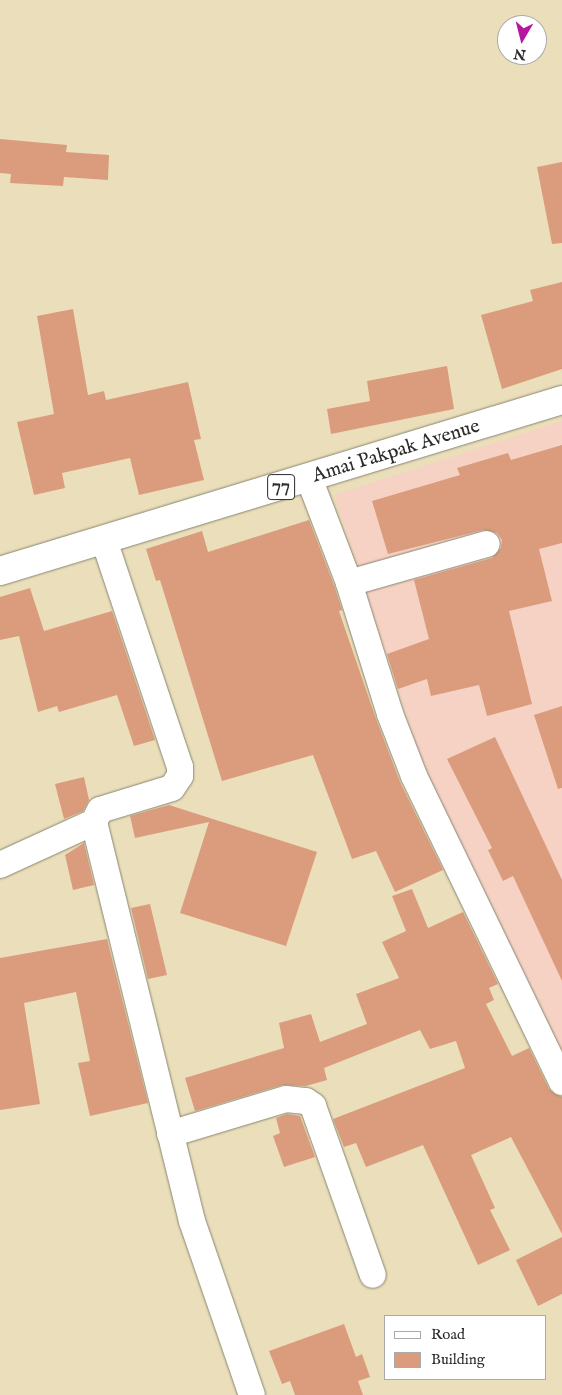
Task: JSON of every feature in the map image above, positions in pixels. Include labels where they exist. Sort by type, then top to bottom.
[{"type":"highway","name":"Amai Pakpak Avenue","points":[[0,570],[562,400]]},
{"type":"street","points":[[308,478],[349,583],[390,714],[414,776],[562,1082]]},
{"type":"street","points":[[0,865],[94,822],[100,810],[172,788],[180,776],[180,767],[104,540]]},
{"type":"street","points":[[349,583],[487,544]]},
{"type":"street","points":[[94,822],[192,1221],[252,1395]]},
{"type":"street","points":[[170,1134],[286,1099],[306,1100],[312,1106],[373,1275]]},
{"type":"shaded area","points":[[562,421],[562,1095],[421,761],[334,495]]},
{"type":"building","points":[[0,139],[67,145],[66,152],[109,155],[108,180],[64,177],[63,186],[10,183],[11,174],[0,173]]},
{"type":"building","points":[[562,162],[562,243],[552,244],[537,167]]},
{"type":"building","points":[[562,282],[562,369],[502,389],[481,315],[533,301],[530,290]]},
{"type":"building","points":[[73,309],[88,395],[104,391],[106,400],[188,382],[201,439],[194,440],[204,480],[139,495],[130,458],[62,473],[65,488],[34,495],[17,422],[54,414],[37,316]]},
{"type":"building","points":[[447,366],[454,409],[331,434],[327,409],[370,401],[367,381]]},
{"type":"building","points":[[562,445],[562,543],[539,549],[552,601],[509,611],[532,704],[487,716],[479,685],[431,696],[427,679],[398,689],[387,654],[429,639],[414,580],[492,558],[501,548],[502,540],[497,533],[483,530],[388,554],[372,501],[460,475],[457,468],[508,453],[511,460]]},
{"type":"building","points":[[309,520],[335,588],[342,610],[339,611],[400,782],[443,870],[395,892],[376,851],[352,859],[313,755],[222,781],[160,580],[156,581],[146,549],[202,531],[208,552]]},
{"type":"building","points":[[30,588],[44,631],[112,611],[155,740],[134,746],[117,695],[59,712],[57,706],[38,712],[19,636],[0,640],[0,597]]},
{"type":"building","points":[[562,706],[562,788],[558,789],[534,715]]},
{"type":"building","points":[[495,737],[562,880],[562,981],[513,876],[503,881],[488,850],[492,848],[447,759]]},
{"type":"building","points":[[84,777],[89,800],[83,811],[64,819],[55,784]]},
{"type":"building","points":[[169,805],[317,852],[286,946],[180,913],[209,822],[135,838],[130,816]]},
{"type":"building","points":[[84,843],[94,885],[73,890],[65,855]]},
{"type":"building","points":[[412,889],[428,928],[463,912],[498,984],[489,988],[494,1000],[486,1004],[512,1056],[529,1048],[549,1089],[562,1097],[562,1234],[511,1137],[471,1155],[495,1208],[490,1210],[510,1250],[478,1265],[423,1145],[366,1167],[356,1143],[344,1147],[333,1119],[465,1068],[456,1041],[430,1049],[420,1030],[324,1068],[327,1080],[306,1086],[282,1085],[195,1111],[185,1078],[284,1048],[279,1023],[311,1014],[320,1042],[367,1024],[356,994],[399,978],[382,942],[406,931],[392,896]]},
{"type":"building","points":[[150,904],[167,975],[148,979],[131,908]]},
{"type":"building","points":[[107,939],[148,1103],[90,1116],[78,1063],[90,1061],[76,992],[24,1003],[40,1104],[0,1110],[0,958]]},
{"type":"building","points":[[287,1114],[300,1116],[315,1157],[284,1167],[273,1136],[280,1133],[276,1118]]},
{"type":"building","points":[[562,1237],[562,1294],[538,1306],[516,1260]]},
{"type":"building","points":[[344,1324],[356,1357],[362,1354],[370,1377],[358,1381],[363,1395],[295,1395],[290,1381],[282,1384],[269,1351]]}]
